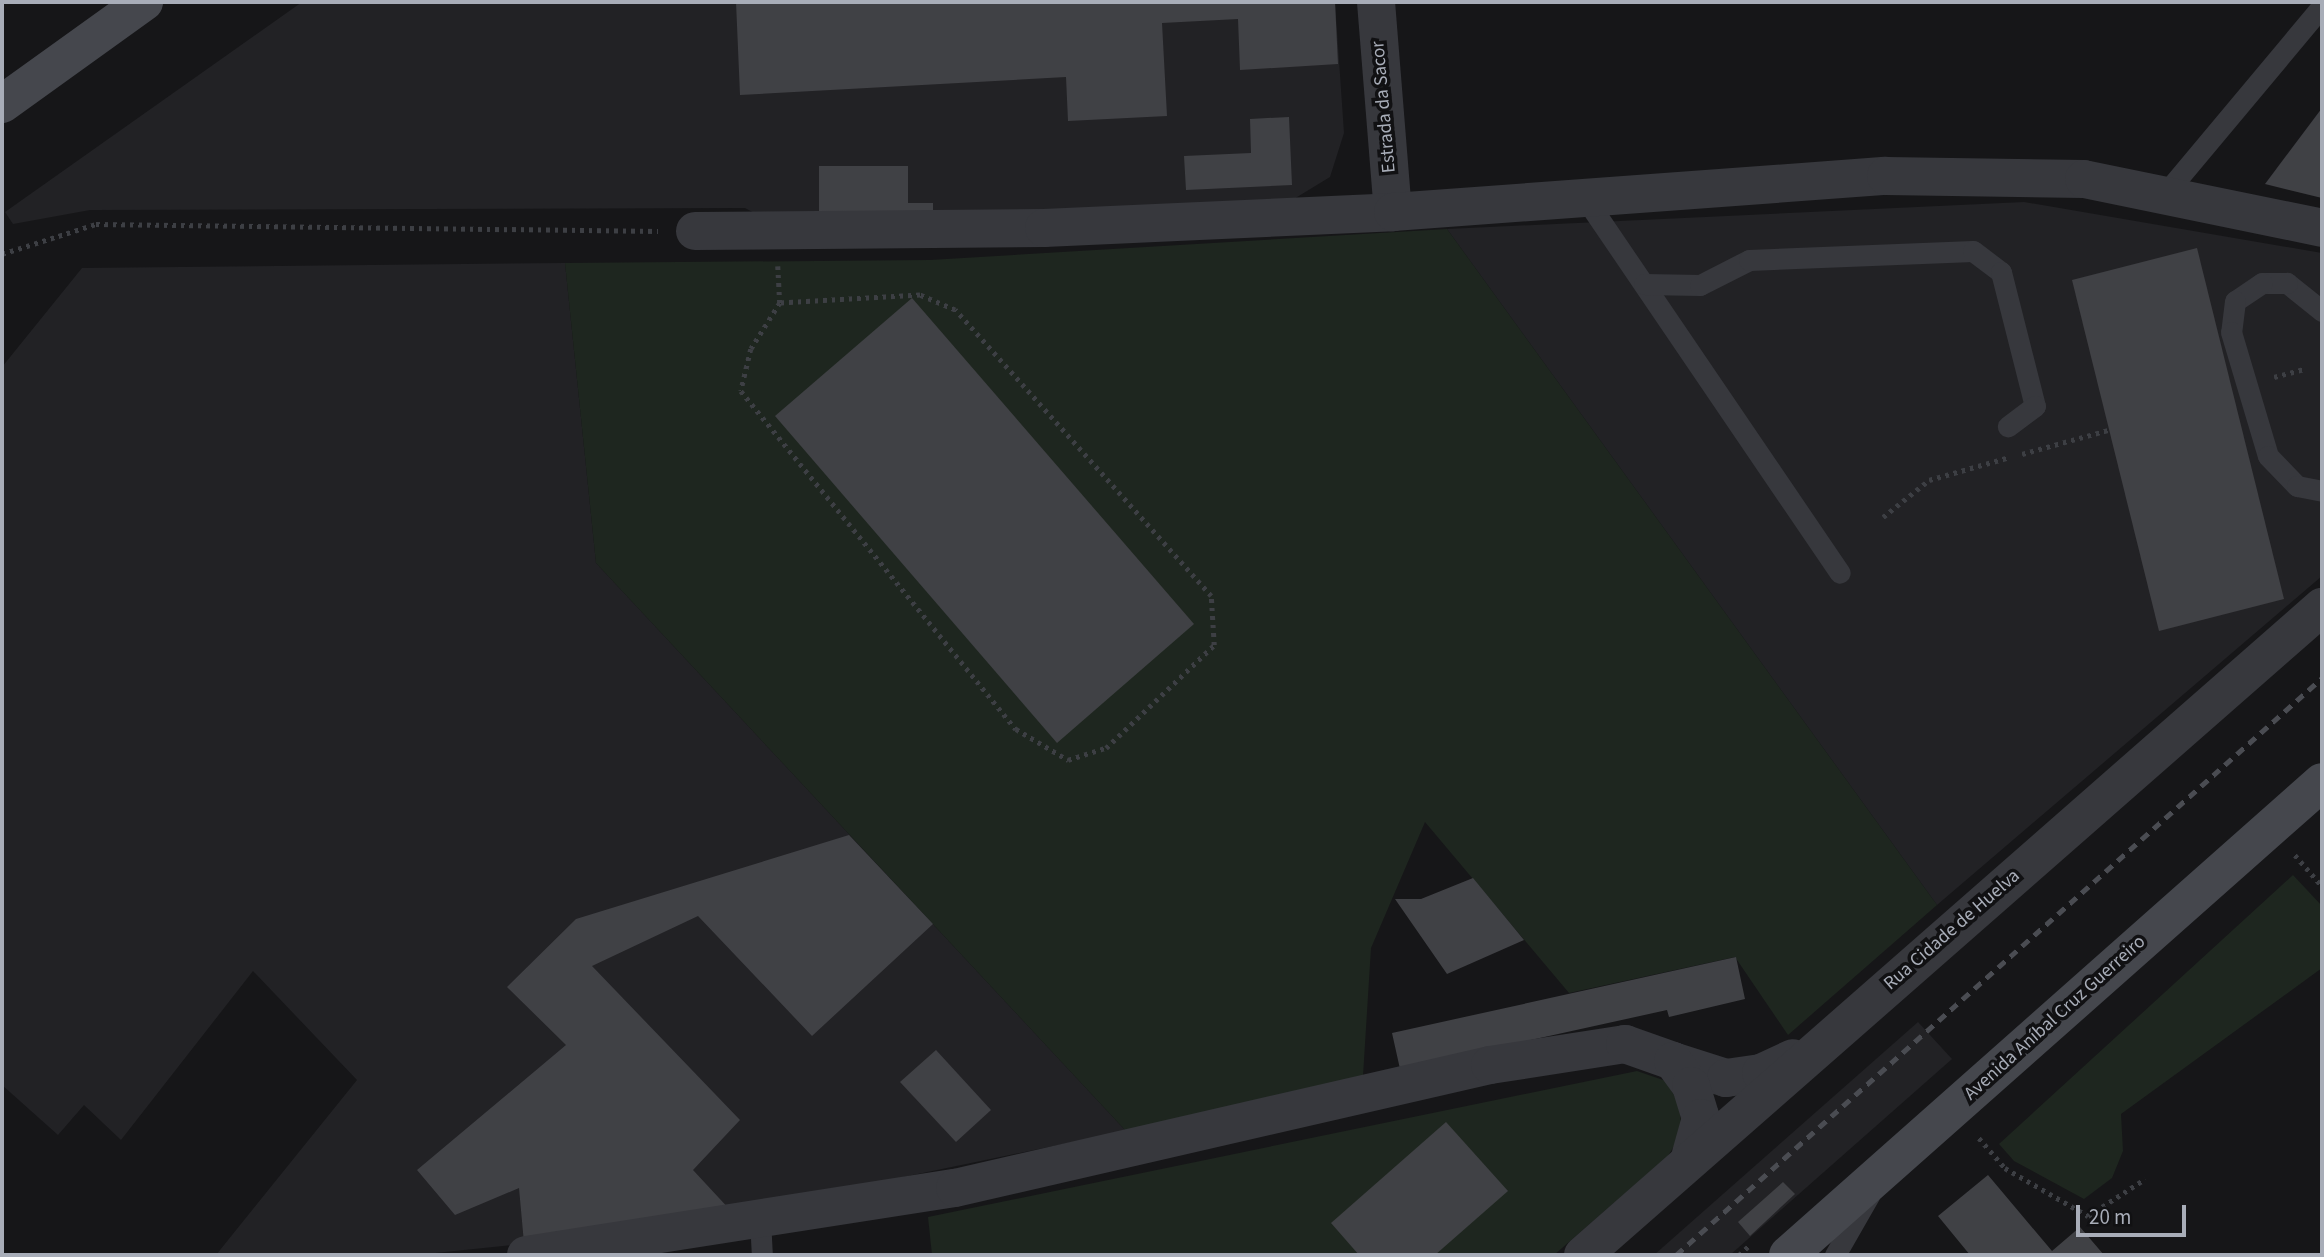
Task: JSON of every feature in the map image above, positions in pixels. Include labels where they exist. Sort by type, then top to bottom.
[{"type":"street","points":[[2,104],[144,2]]},
{"type":"street","name":"Estrada da Sacor","points":[[1376,2],[1393,212]]},
{"type":"street","points":[[695,231],[1044,228],[1393,212],[1886,176],[2084,179],[2322,228]]},
{"type":"street","name":"Rua Cidade de Huelva","points":[[1583,1255],[2322,607]]},
{"type":"street","name":"Avenida Aníbal Cruz Guerreiro","points":[[1788,1255],[2322,782]]},
{"type":"street","points":[[526,1255],[761,1237],[955,1188],[1490,1065],[1625,1044],[1726,1078],[1761,1073],[1821,1045]]},
{"type":"street","points":[[1672,1061],[1691,1086],[1701,1118],[1689,1161]]},
{"type":"lane","points":[[2164,195],[2322,6]]},
{"type":"lane","points":[[1585,198],[1840,573]]},
{"type":"lane","points":[[1644,284],[1700,285],[1749,260],[1973,251],[2001,272],[2035,407],[2008,426]]},
{"type":"lane","points":[[2322,311],[2287,284],[2262,283],[2235,301],[2231,332],[2268,456],[2297,485],[2322,491]]},
{"type":"lane","points":[[1835,1255],[1880,1174]]},
{"type":"path","points":[[2,254],[96,224],[695,231]]},
{"type":"path","points":[[775,230],[780,303],[751,349],[741,391],[1016,729],[1068,760],[1106,748],[1214,645],[1211,596],[956,310],[920,295],[780,303]]},
{"type":"path","points":[[1883,517],[1929,480],[2108,430]]},
{"type":"path","points":[[2298,858],[2322,886]]},
{"type":"path","points":[[1969,1146],[1979,1137],[2005,1168],[2088,1216],[2145,1179]]},
{"type":"path","points":[[1739,1255],[1748,1247]]},
{"type":"shaded area","points":[[302,2],[1335,2],[1344,133],[1330,177],[1284,205],[767,220],[745,208],[90,210],[13,224],[5,212]]},
{"type":"shaded area","points":[[2024,202],[2322,253],[2322,576],[1937,905],[1447,229]]},
{"type":"shaded area","points":[[1447,229],[1937,905],[1788,1035],[1735,957],[1569,993],[1425,822],[1371,948],[1363,1076],[1126,1131],[596,563],[565,263],[930,260]]},
{"type":"shaded area","points":[[565,263],[596,563],[1126,1131],[758,1207],[521,1244],[416,1255],[216,1255],[357,1080],[253,971],[121,1140],[84,1105],[58,1135],[2,1085],[2,367],[82,268]]},
{"type":"shaded area","points":[[2293,875],[2322,906],[2322,968],[2121,1114],[2123,1151],[2112,1178],[2084,1199],[2014,1161],[1999,1144]]},
{"type":"shaded area","points":[[1918,1022],[1952,1059],[1730,1255],[1654,1255]]},
{"type":"shaded area","points":[[1637,1071],[1666,1081],[1679,1104],[1682,1133],[1668,1156],[1554,1255],[932,1255],[928,1217]]},
{"type":"building","points":[[736,2],[1335,2],[1338,64],[1240,70],[1238,19],[1162,23],[1167,116],[1068,121],[1066,77],[740,95]]},
{"type":"building","points":[[2322,108],[2322,198],[2265,184]]},
{"type":"building","points":[[1289,117],[1292,185],[1186,190],[1184,156],[1251,153],[1250,119]]},
{"type":"building","points":[[819,166],[908,166],[908,203],[933,203],[933,222],[819,223]]},
{"type":"building","points":[[2197,248],[2284,599],[2159,631],[2072,280]]},
{"type":"building","points":[[912,298],[1194,624],[1057,743],[775,416]]},
{"type":"building","points":[[849,835],[933,924],[812,1036],[698,916],[592,966],[740,1120],[693,1170],[732,1212],[524,1243],[519,1188],[455,1215],[417,1170],[566,1045],[507,987],[576,919]]},
{"type":"building","points":[[1473,878],[1524,940],[1447,974],[1395,899],[1421,899]]},
{"type":"building","points":[[1736,957],[1745,999],[1669,1017],[1667,1010],[1400,1069],[1392,1033]]},
{"type":"building","points":[[936,1050],[991,1110],[956,1142],[900,1082]]},
{"type":"building","points":[[1446,1122],[1508,1191],[1435,1255],[1359,1255],[1331,1223]]},
{"type":"building","points":[[1988,1175],[2052,1251],[2080,1227],[2104,1255],[1970,1255],[1938,1216]]},
{"type":"building","points":[[1783,1182],[1795,1194],[1750,1236],[1738,1222]]},
{"type":"railway","points":[[1676,1255],[2322,678]]}]
